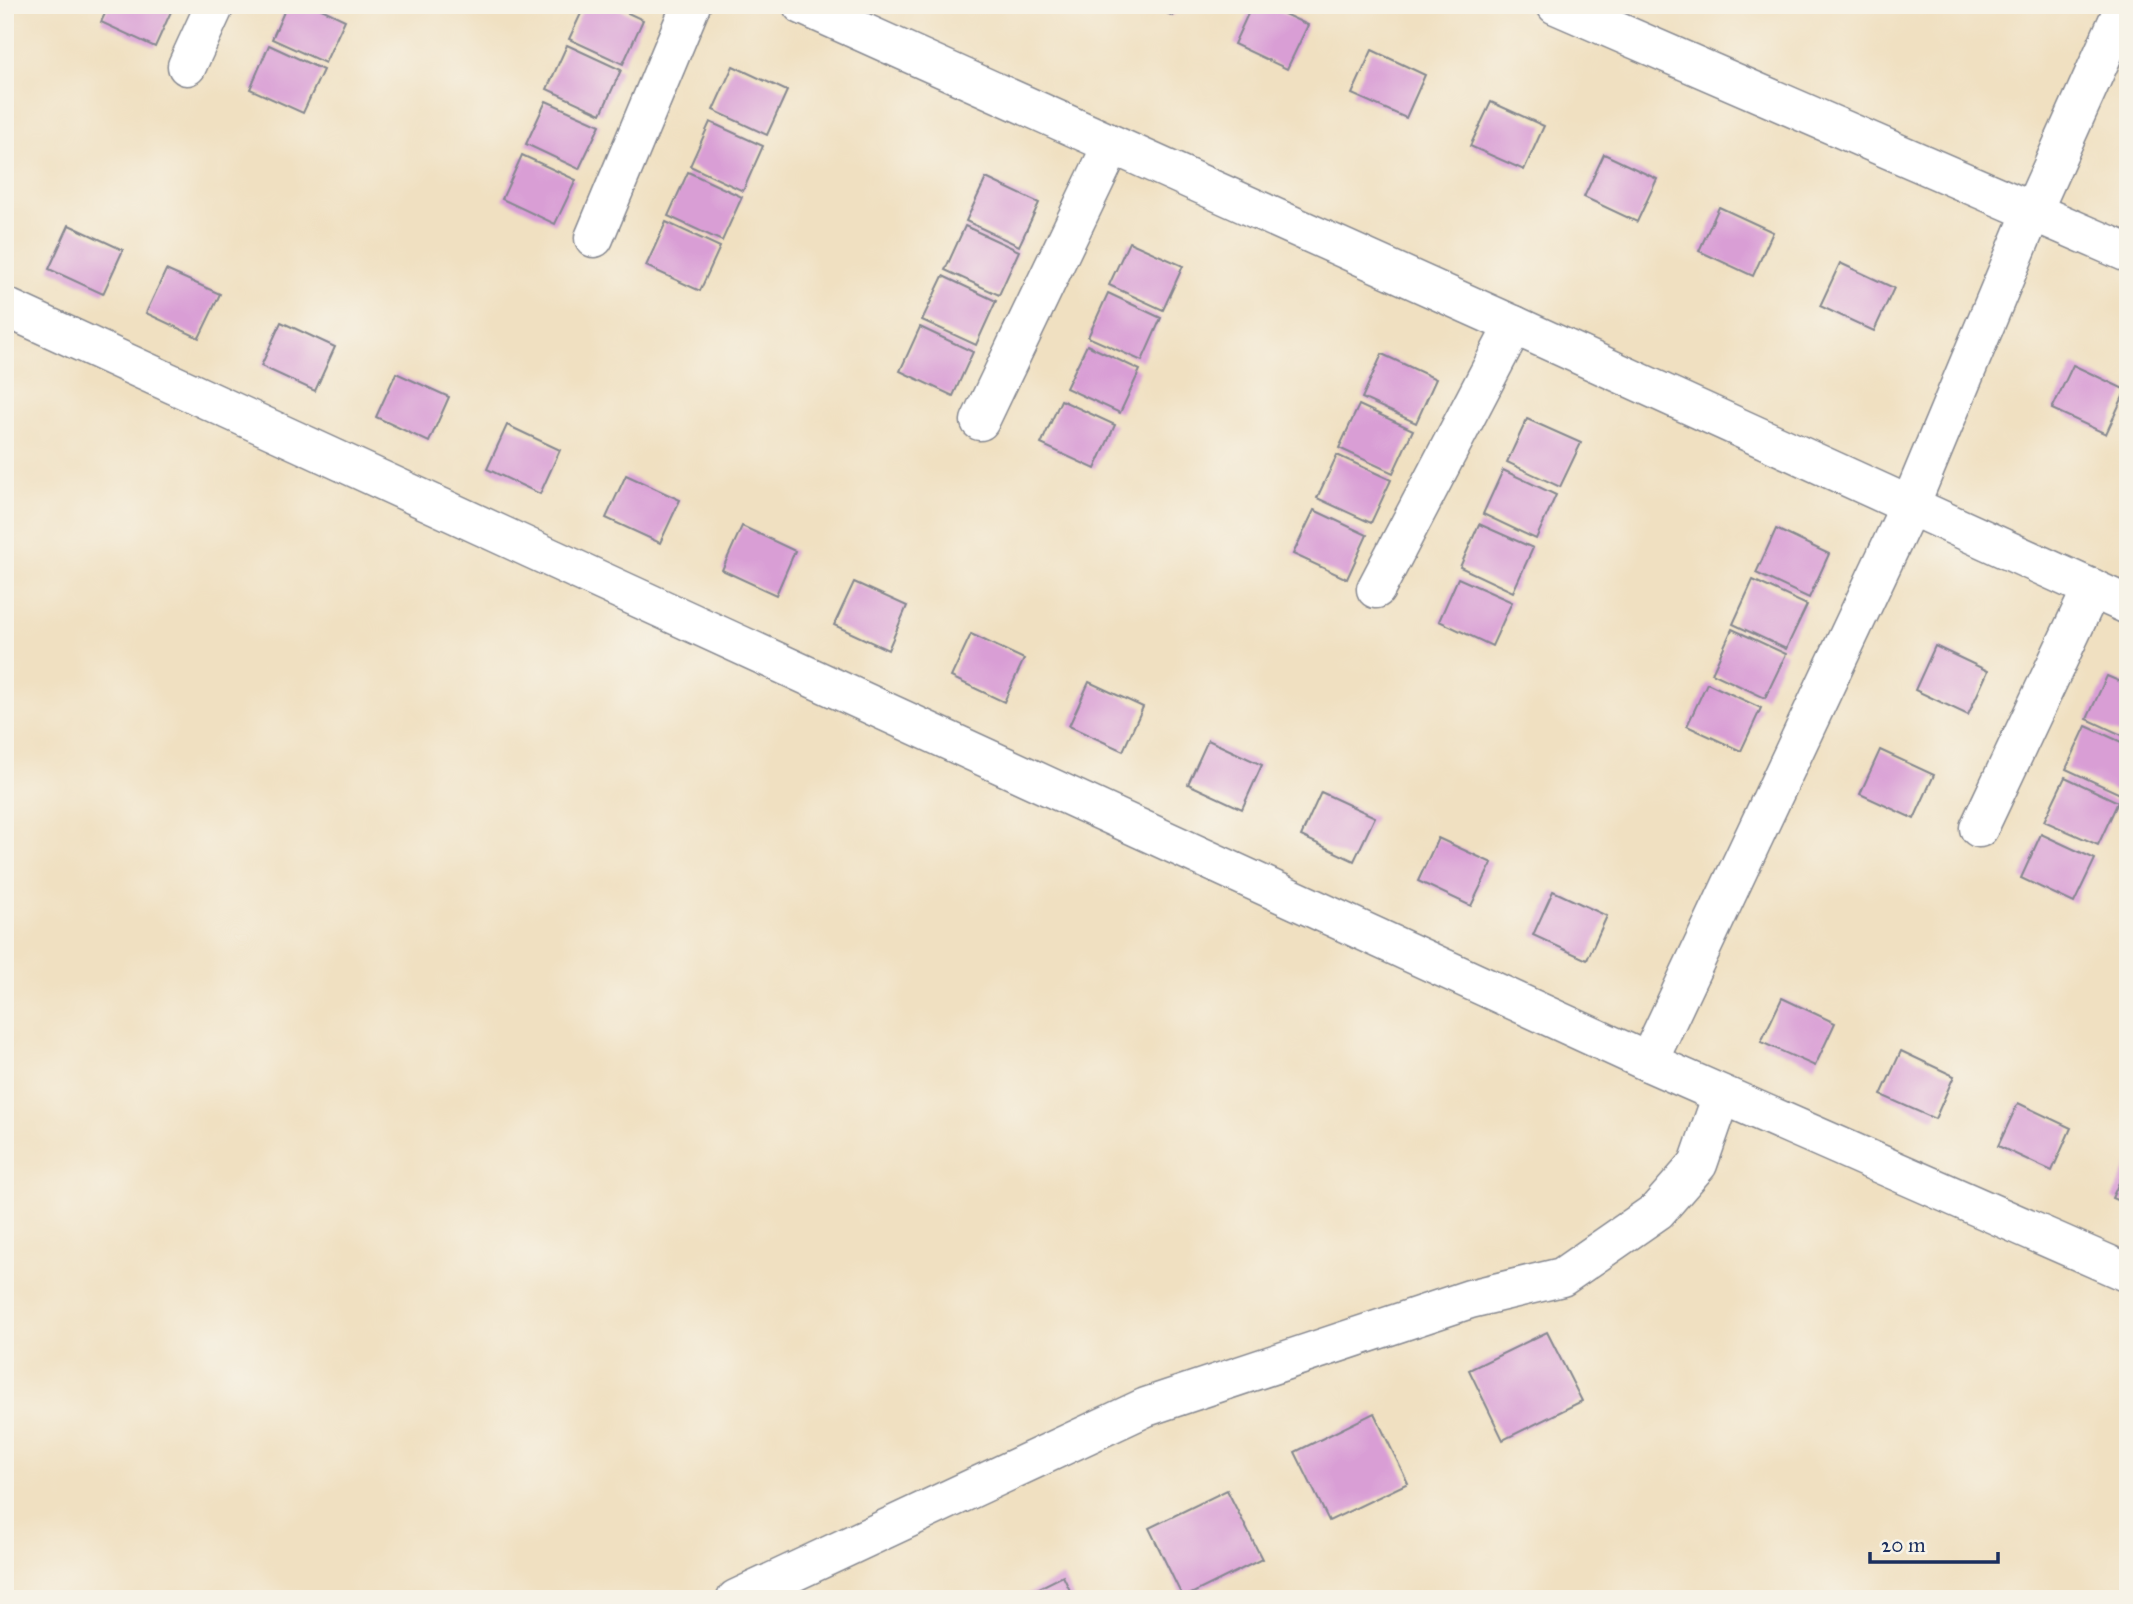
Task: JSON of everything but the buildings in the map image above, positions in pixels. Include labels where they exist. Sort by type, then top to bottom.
[{"type":"street","points":[[187,66],[215,5]]},
{"type":"street","points":[[594,238],[691,5]]},
{"type":"street","points":[[802,5],[2128,605]]},
{"type":"street","points":[[1556,5],[2128,253]]},
{"type":"street","points":[[1648,1062],[1910,505],[2033,210],[2125,5]]},
{"type":"street","points":[[979,421],[1112,145]]},
{"type":"street","points":[[5,307],[1648,1062],[2128,1273]]},
{"type":"street","points":[[1376,589],[1514,325]]},
{"type":"street","points":[[1979,828],[2092,588]]},
{"type":"street","points":[[736,1599],[1146,1407],[1470,1299],[1562,1277],[1657,1211],[1698,1164],[1722,1095]]}]
